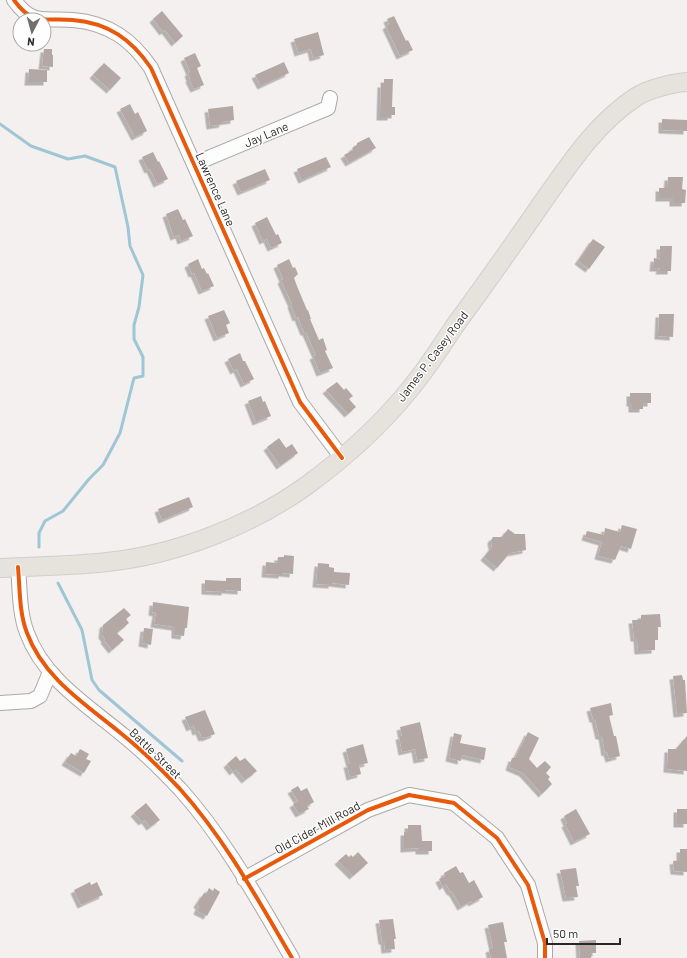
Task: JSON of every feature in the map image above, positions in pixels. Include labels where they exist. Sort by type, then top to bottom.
[{"type":"main road","name":"James P. Casey Road","points":[[0,568],[107,562],[152,554],[201,540],[241,523],[280,503],[305,487],[342,458],[370,432],[410,389],[554,186],[591,138],[609,118],[638,95],[672,83],[687,82]]},
{"type":"street","name":"Lawrence Lane","points":[[14,0],[22,11],[37,19],[74,20],[95,24],[114,32],[130,42],[140,52],[151,68],[300,402],[342,458]]},
{"type":"street","name":"Jay Lane","points":[[194,164],[328,108],[330,98]]},
{"type":"street","name":"Battle Street","points":[[18,567],[22,611],[26,632],[37,654],[50,672],[74,695],[141,750],[180,789],[204,819],[244,879],[292,958]]},
{"type":"street","points":[[0,703],[31,701],[40,696],[50,672]]},
{"type":"street","name":"Old Cider Mill Road","points":[[244,879],[368,810],[409,795],[454,803],[497,838],[528,885],[545,943],[545,958]]},
{"type":"building","points":[[162,11],[183,36],[175,43],[165,30],[163,32],[153,19]]},
{"type":"building","points":[[394,16],[406,41],[408,40],[413,50],[400,56],[386,26],[389,24],[387,19]]},
{"type":"building","points":[[318,32],[324,55],[313,58],[311,49],[298,53],[294,39]]},
{"type":"building","points":[[44,52],[52,52],[53,67],[42,66]]},
{"type":"building","points":[[195,53],[201,66],[197,68],[204,85],[194,89],[189,79],[188,73],[190,72],[184,58]]},
{"type":"building","points":[[284,62],[289,73],[261,86],[255,75]]},
{"type":"building","points":[[104,63],[121,78],[110,90],[93,75]]},
{"type":"building","points":[[29,69],[47,70],[47,82],[28,82]]},
{"type":"building","points":[[384,79],[393,79],[392,107],[395,107],[395,115],[391,115],[391,117],[380,117],[381,84],[384,84]]},
{"type":"building","points":[[130,104],[135,114],[138,112],[147,131],[135,137],[120,109]]},
{"type":"building","points":[[233,106],[234,120],[222,122],[223,124],[210,126],[208,109]]},
{"type":"building","points":[[662,119],[687,120],[687,131],[662,130]]},
{"type":"building","points":[[369,137],[376,148],[349,163],[344,155],[353,150],[352,148],[357,145],[357,143]]},
{"type":"building","points":[[153,152],[168,179],[157,184],[142,157]]},
{"type":"building","points":[[326,157],[331,167],[302,180],[297,169]]},
{"type":"building","points":[[265,169],[270,180],[241,192],[236,181]]},
{"type":"building","points":[[668,177],[683,177],[682,189],[686,190],[685,203],[673,203],[673,198],[659,198],[659,188],[667,188]]},
{"type":"building","points":[[178,209],[183,220],[185,219],[193,236],[181,241],[179,235],[174,237],[166,214]]},
{"type":"building","points":[[267,217],[282,243],[271,248],[267,239],[263,241],[255,223]]},
{"type":"building","points":[[593,239],[605,247],[589,269],[578,261]]},
{"type":"building","points":[[660,246],[672,246],[671,271],[659,271],[660,268],[653,268],[654,258],[660,259]]},
{"type":"building","points":[[198,259],[202,269],[204,268],[207,274],[208,273],[214,286],[202,291],[188,264]]},
{"type":"building","points":[[289,259],[293,268],[295,267],[298,274],[294,278],[308,310],[310,319],[319,340],[323,338],[327,350],[325,351],[333,368],[320,373],[313,356],[316,355],[298,317],[296,318],[292,304],[281,280],[283,279],[277,265]]},
{"type":"building","points":[[224,310],[230,323],[226,325],[229,333],[217,338],[208,316]]},
{"type":"building","points":[[659,314],[674,314],[673,337],[658,336]]},
{"type":"building","points":[[240,353],[254,379],[244,384],[237,369],[234,371],[228,359]]},
{"type":"building","points":[[337,382],[344,390],[346,388],[353,396],[349,399],[356,407],[348,414],[326,390]]},
{"type":"building","points":[[630,393],[651,393],[651,403],[643,403],[643,409],[632,409],[632,403],[630,403]]},
{"type":"building","points":[[261,396],[263,402],[265,401],[271,416],[256,422],[248,401]]},
{"type":"building","points":[[279,438],[286,448],[292,444],[298,453],[280,466],[267,447]]},
{"type":"building","points":[[189,497],[193,507],[162,520],[158,509]]},
{"type":"building","points":[[622,525],[637,529],[631,549],[621,546],[615,560],[598,556],[602,542],[585,537],[587,531],[604,535],[605,528],[620,532]]},
{"type":"building","points":[[508,529],[515,534],[525,534],[526,550],[510,553],[497,568],[484,557],[492,547],[491,540],[493,537],[502,537]]},
{"type":"building","points":[[284,555],[294,556],[293,574],[265,574],[266,562],[277,563],[278,557],[284,557]]},
{"type":"building","points":[[318,563],[329,564],[329,567],[334,568],[334,572],[350,573],[349,585],[332,583],[332,585],[316,584]]},
{"type":"building","points":[[226,578],[241,578],[241,591],[205,591],[205,580],[226,581]]},
{"type":"building","points":[[153,602],[189,607],[187,628],[185,628],[184,636],[175,635],[175,627],[154,624],[156,613],[152,612]]},
{"type":"building","points":[[124,608],[131,615],[126,619],[129,623],[117,633],[124,640],[112,650],[102,635],[103,625]]},
{"type":"building","points":[[660,614],[661,627],[658,627],[658,640],[655,640],[655,650],[638,651],[637,638],[634,638],[632,620],[641,620],[641,615]]},
{"type":"building","points":[[144,628],[153,629],[151,645],[142,643]]},
{"type":"building","points":[[682,675],[683,680],[685,680],[687,713],[677,714],[673,676]]},
{"type":"building","points":[[611,703],[613,715],[609,716],[614,736],[616,736],[620,756],[609,759],[607,752],[605,753],[602,736],[599,736],[595,719],[593,719],[590,708]]},
{"type":"building","points":[[205,710],[215,734],[202,738],[199,731],[196,732],[194,726],[190,728],[185,717]]},
{"type":"building","points":[[420,722],[428,758],[417,760],[415,749],[402,752],[399,736],[402,736],[400,727]]},
{"type":"building","points":[[528,732],[539,738],[529,759],[537,768],[545,761],[551,767],[546,773],[550,777],[548,779],[552,784],[542,794],[523,773],[509,767],[512,758],[515,758]]},
{"type":"building","points":[[454,733],[462,735],[460,743],[486,748],[484,760],[462,755],[461,761],[449,758]]},
{"type":"building","points":[[687,736],[687,771],[667,769],[668,749],[676,749]]},
{"type":"building","points":[[363,744],[368,763],[359,765],[361,774],[350,777],[347,764],[350,764],[346,749]]},
{"type":"building","points":[[80,749],[89,754],[86,759],[91,761],[84,773],[65,762],[71,753],[76,756]]},
{"type":"building","points":[[236,756],[240,761],[245,758],[257,771],[245,780],[236,769],[233,772],[227,764]]},
{"type":"building","points":[[298,786],[301,791],[307,788],[314,802],[307,806],[309,809],[299,814],[293,804],[298,801],[291,790]]},
{"type":"building","points":[[146,803],[160,820],[150,827],[145,820],[142,822],[134,813]]},
{"type":"building","points":[[576,809],[590,834],[574,842],[565,824],[567,823],[564,816]]},
{"type":"building","points":[[677,809],[687,809],[687,824],[677,824]]},
{"type":"building","points":[[408,825],[421,825],[422,841],[432,841],[432,851],[419,851],[419,848],[404,849],[404,832],[408,832]]},
{"type":"building","points":[[680,849],[687,849],[687,872],[674,871],[673,861],[680,860]]},
{"type":"building","points":[[358,852],[368,863],[353,876],[338,861],[346,854],[349,857],[351,855],[353,857]]},
{"type":"building","points":[[456,866],[460,873],[463,872],[469,883],[474,880],[483,897],[472,903],[471,901],[461,907],[446,884],[443,887],[439,879],[445,876],[444,873]]},
{"type":"building","points":[[576,868],[579,886],[576,886],[578,897],[566,898],[560,870]]},
{"type":"building","points":[[90,882],[91,885],[97,882],[103,895],[81,905],[74,890]]},
{"type":"building","points":[[209,888],[213,891],[214,888],[220,892],[207,916],[197,911],[199,906],[197,904]]},
{"type":"building","points":[[393,919],[396,939],[394,939],[395,949],[385,950],[379,920]]},
{"type":"building","points":[[503,922],[507,942],[504,942],[507,958],[491,958],[489,949],[493,948],[488,925]]},
{"type":"building","points":[[596,940],[596,953],[591,953],[591,958],[580,958],[579,941]]},
{"type":"waterway","points":[[0,124],[31,146],[68,159],[85,156],[115,167],[128,227],[130,246],[143,275],[139,307],[134,325],[134,339],[143,357],[143,376],[134,378],[120,433],[103,465],[89,479],[63,511],[45,521],[39,533],[39,547]]},
{"type":"waterway","points":[[58,583],[82,630],[92,680],[99,690],[182,761]]},
{"type":"cycle path","points":[[14,0],[27,14],[40,19],[73,20],[98,25],[108,29],[127,41],[144,58],[151,68],[300,402],[342,458]]},
{"type":"cycle path","points":[[18,567],[21,609],[24,625],[44,664],[55,678],[81,702],[130,741],[180,789],[212,828],[240,870],[292,958]]},
{"type":"cycle path","points":[[244,879],[368,810],[409,795],[454,803],[497,838],[528,885],[545,943],[545,958]]}]
